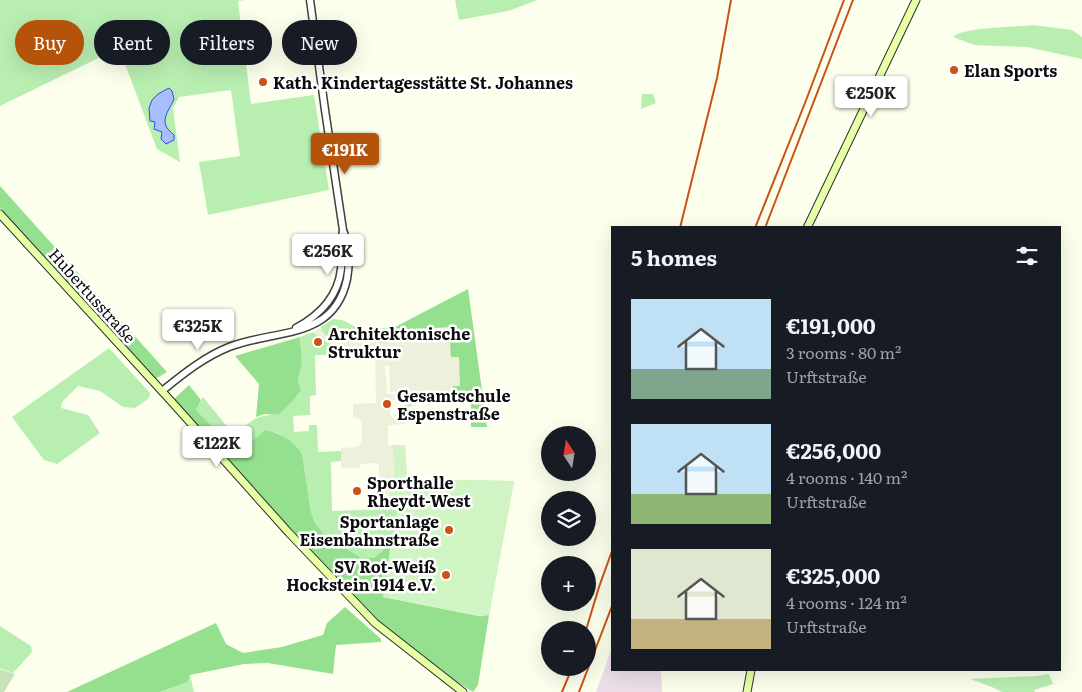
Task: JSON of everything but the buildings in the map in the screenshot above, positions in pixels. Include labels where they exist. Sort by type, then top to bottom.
[{"type":"main road","points":[[809,226],[916,0]]},
{"type":"main road","name":"Hubertusstraße","points":[[0,214],[289,533],[375,623],[463,692]]},
{"type":"main road","points":[[747,692],[751,671]]},
{"type":"street","points":[[162,391],[190,369],[230,346],[309,327],[321,320],[338,302],[346,282],[348,271],[346,238],[343,230],[310,0]]},
{"type":"shaded area","points":[[321,327],[323,333],[337,342],[339,342],[338,337],[354,337],[355,341],[359,339],[362,330],[374,330],[370,337],[371,340],[377,343],[397,342],[397,336],[419,335],[419,329],[449,327],[451,357],[459,357],[460,386],[453,386],[453,390],[390,392],[389,366],[385,366],[387,394],[404,394],[404,400],[390,400],[390,416],[394,419],[405,418],[405,424],[388,425],[388,445],[393,445],[394,492],[390,492],[391,509],[383,510],[386,507],[386,502],[382,500],[382,483],[379,481],[379,465],[377,463],[360,464],[360,468],[341,468],[341,448],[358,447],[362,442],[362,422],[358,418],[353,418],[353,404],[376,403],[375,351],[352,347],[350,348],[350,356],[338,357],[340,347],[328,343],[313,332]]},
{"type":"shaded area","points":[[611,651],[611,671],[661,671],[662,692],[596,692]]},
{"type":"green space","points":[[0,0],[245,0],[238,1],[240,20],[180,20],[180,65],[246,65],[251,104],[314,95],[329,190],[208,215],[199,162],[240,156],[231,90],[179,97],[173,108],[180,162],[157,149],[125,65],[170,65],[170,20],[94,20],[94,60],[0,106]]},
{"type":"green space","points":[[455,0],[538,0],[508,11],[459,20]]},
{"type":"green space","points":[[1033,25],[1072,30],[1082,37],[1082,59],[1027,47],[974,45],[953,37],[978,29]]},
{"type":"green space","points":[[642,94],[653,94],[656,103],[641,109]]},
{"type":"green space","points":[[0,186],[167,372],[155,379],[0,208]]},
{"type":"green space","points":[[468,289],[487,427],[471,427],[471,396],[453,397],[453,386],[459,386],[458,357],[451,358],[419,330],[419,335],[389,343],[377,342],[371,340],[370,337],[374,330],[397,326]]},
{"type":"green space","points":[[333,319],[342,320],[362,330],[359,339],[355,342],[354,337],[339,337],[339,342],[328,337],[323,333],[321,327]]},
{"type":"green space","name":"Sportanlage Eisenbahnstraße","points":[[313,332],[328,343],[340,347],[340,355],[315,355],[316,395],[310,396],[310,415],[293,416],[294,432],[309,431],[309,425],[317,425],[318,452],[341,451],[341,461],[331,462],[332,511],[391,509],[397,511],[393,445],[405,445],[407,479],[514,481],[489,615],[383,597],[393,538],[374,558],[361,558],[323,533],[315,523],[311,512],[302,454],[280,434],[265,430],[242,450],[234,448],[196,410],[203,397],[234,435],[254,419],[279,415],[301,390],[298,379],[302,364],[300,337]]},
{"type":"green space","points":[[300,337],[302,364],[298,379],[301,390],[279,415],[264,414],[256,417],[259,384],[235,356]]},
{"type":"green space","points":[[357,347],[375,351],[359,351],[359,354],[350,354],[350,348]]},
{"type":"green space","points":[[109,348],[150,393],[149,398],[135,408],[123,407],[100,391],[78,386],[62,402],[61,408],[88,415],[100,433],[57,464],[44,460],[12,417]]},
{"type":"green space","points":[[189,385],[201,400],[196,410],[234,448],[242,450],[265,430],[286,438],[295,445],[302,454],[311,512],[315,523],[323,533],[361,558],[374,558],[383,550],[392,537],[383,597],[479,616],[489,615],[478,685],[473,692],[433,666],[396,638],[356,600],[173,400]]},
{"type":"green space","points":[[453,390],[453,397],[412,398],[412,406],[408,407],[408,423],[405,423],[404,392]]},
{"type":"green space","name":"Sportanlage Eisenbahnstraße","points":[[393,445],[405,445],[407,479],[514,481],[489,615],[479,616],[383,597],[397,511],[391,509],[390,492],[394,491]]},
{"type":"green space","points":[[345,607],[381,639],[381,642],[336,645],[333,674],[268,663],[244,664],[190,675],[188,682],[160,692],[67,692],[216,623],[226,644],[243,653],[282,647],[323,635],[327,623]]},
{"type":"green space","points":[[0,626],[31,646],[32,652],[13,673],[0,668]]},
{"type":"green space","points":[[0,669],[15,674],[4,692],[0,692]]},
{"type":"green space","points":[[1049,674],[1053,684],[1034,690],[1035,692],[1002,692],[970,679],[1035,676]]},
{"type":"green space","points":[[190,675],[194,692],[160,692],[188,682]]},
{"type":"water","points":[[169,88],[174,99],[166,116],[165,123],[174,135],[174,140],[166,144],[161,139],[162,132],[154,129],[155,122],[150,121],[149,108],[152,100],[158,94]]},
{"type":"railway","points":[[680,226],[717,78],[731,0]]},
{"type":"railway","points":[[756,226],[844,0]]},
{"type":"railway","points":[[766,226],[853,0]]},
{"type":"railway","points":[[589,621],[611,554]]},
{"type":"railway","points":[[579,692],[611,609]]},
{"type":"railway","points":[[562,692],[569,676]]},
{"type":"place","name":"Elan Sports","points":[[954,70]]},
{"type":"place","name":"Kath. Kindertagesstätte St. Johannes","points":[[263,82]]},
{"type":"place","name":"Architektonische Struktur","points":[[318,342]]},
{"type":"place","name":"Gesamtschule Espenstraße","points":[[387,404]]},
{"type":"place","name":"Sporthalle Rheydt-West","points":[[357,491]]},
{"type":"place","name":"Sportanlage Eisenbahnstraße","points":[[449,530]]},
{"type":"place","name":"SV Rot-Weiß Hockstein 1914 e.V.","points":[[446,575]]}]
